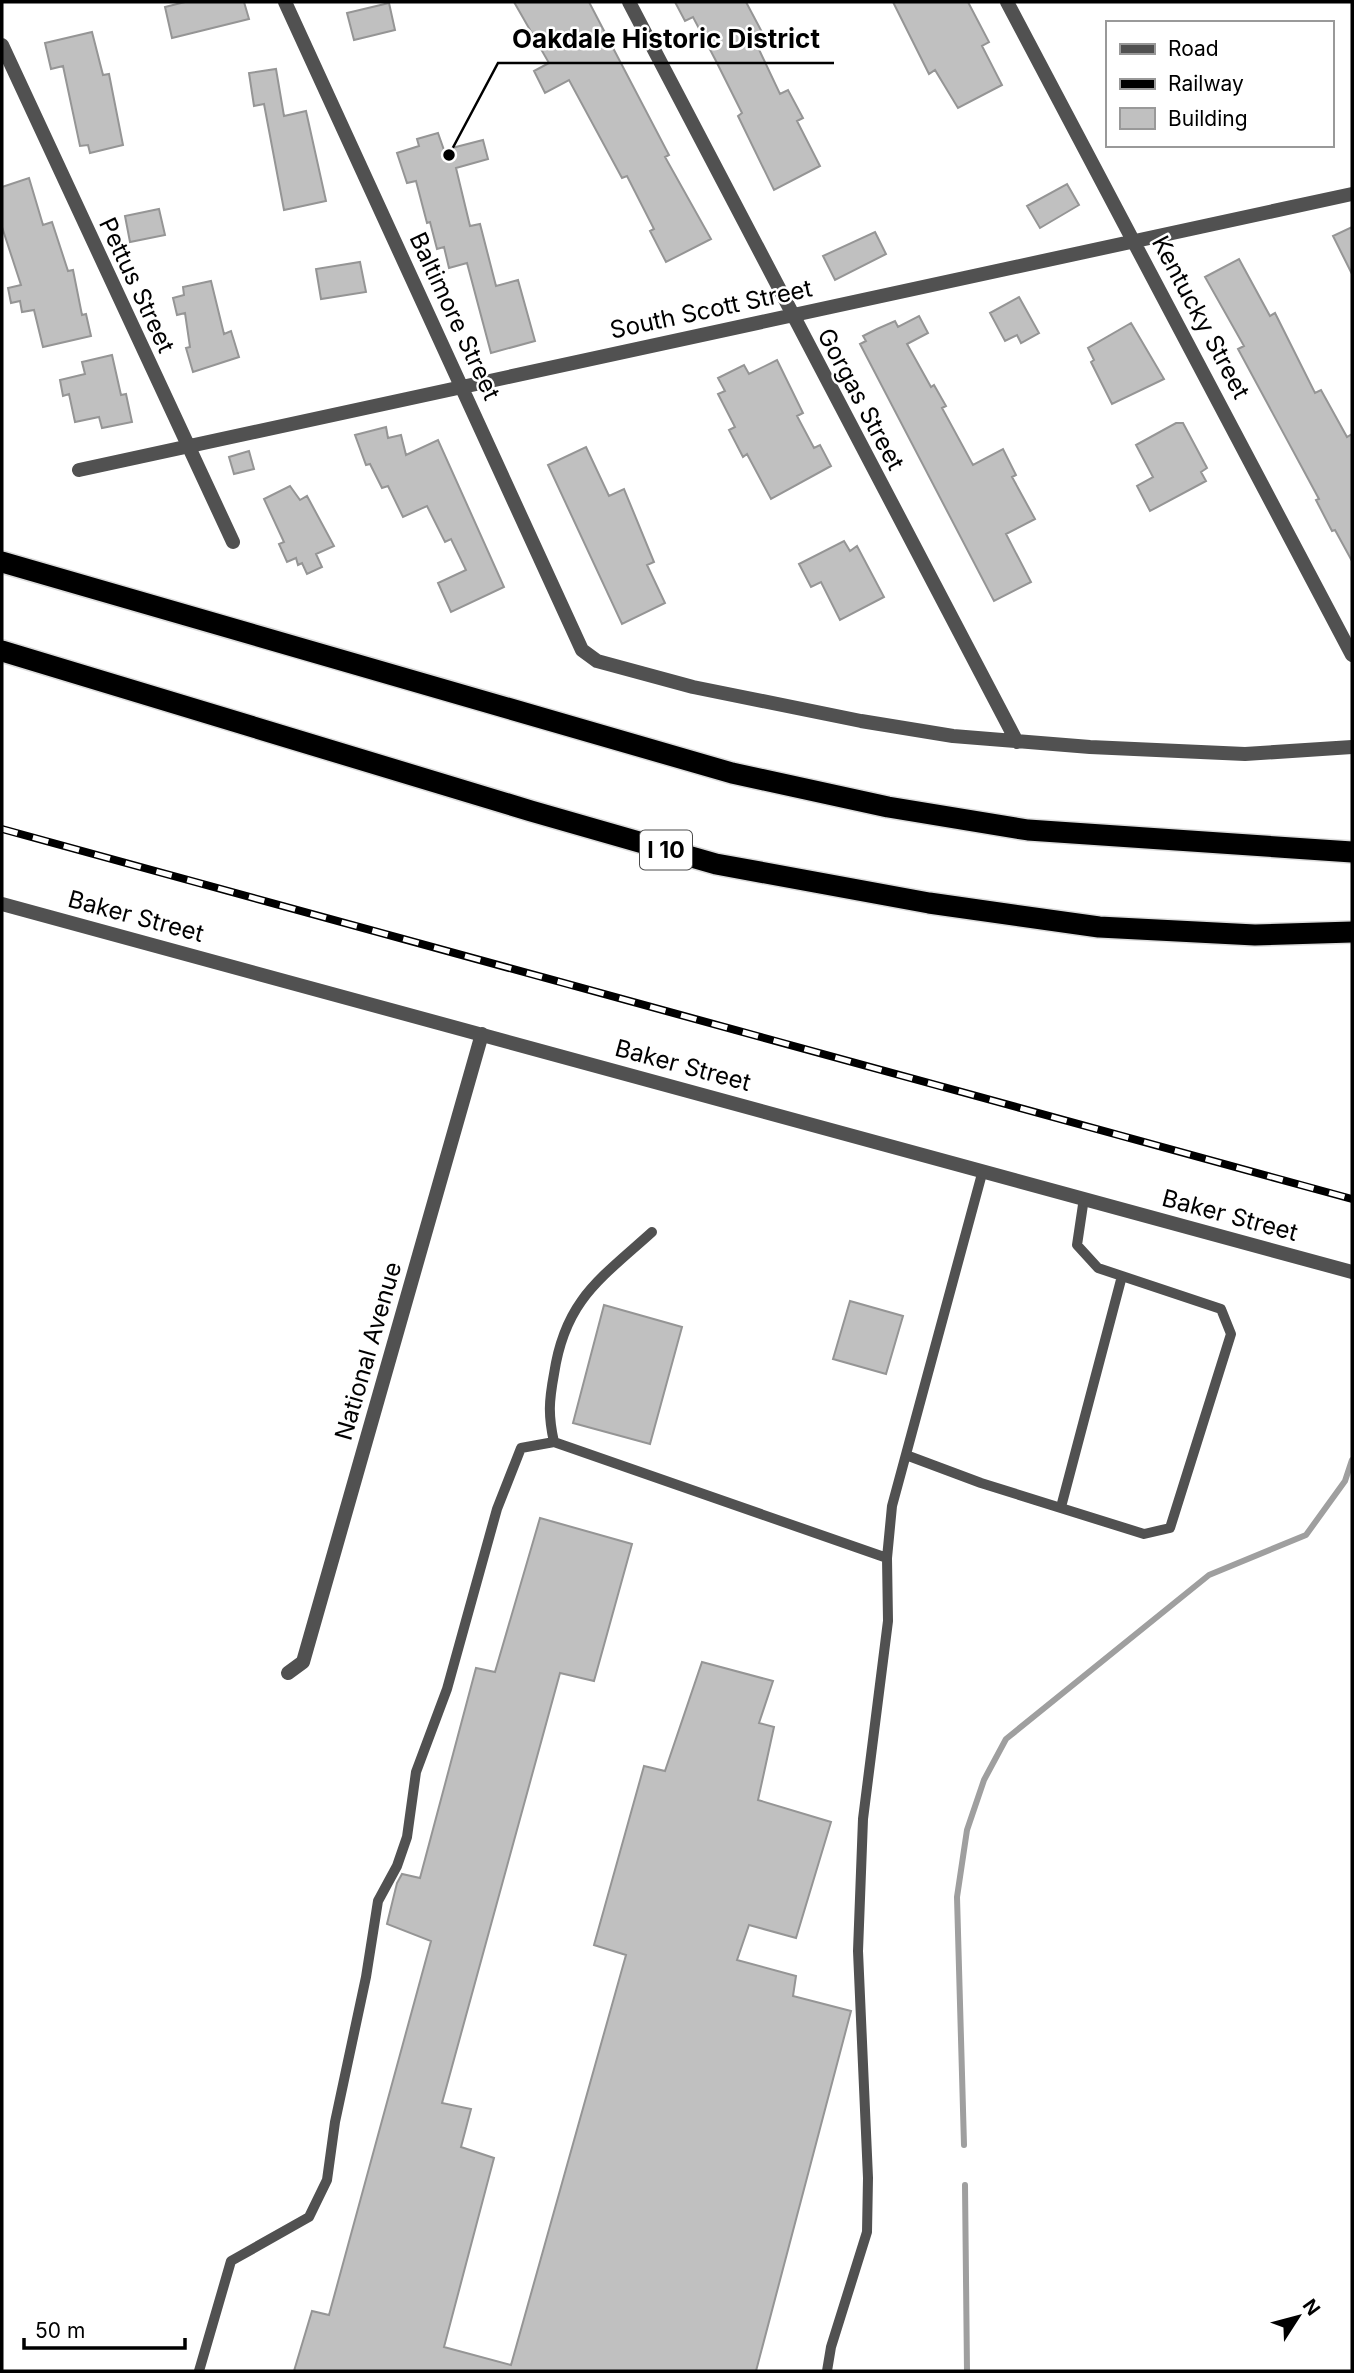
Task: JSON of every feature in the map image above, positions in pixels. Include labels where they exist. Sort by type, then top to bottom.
[{"type":"highway","points":[[2,562],[732,773],[888,807],[1028,830],[1352,852]]},
{"type":"highway","name":"I 10","points":[[2,651],[716,864],[929,903],[1099,927],[1255,935],[1352,932]]},
{"type":"street","name":"Baltimore Street","points":[[285,2],[582,650],[597,661],[706,689],[861,721],[953,736],[1017,742]]},
{"type":"street","name":"Gorgas Street","points":[[629,2],[1017,742]]},
{"type":"street","name":"Kentucky Street","points":[[1007,2],[1352,655]]},
{"type":"street","name":"Pettus Street","points":[[2,46],[233,542]]},
{"type":"street","name":"South Scott Street","points":[[79,471],[186,445],[1352,194]]},
{"type":"street","points":[[1017,742],[1245,754],[1352,747]]},
{"type":"street","name":"Baker Street","points":[[2,904],[1352,1272]]},
{"type":"street","name":"National Avenue","points":[[288,1673],[303,1662],[482,1034]]},
{"type":"lane","points":[[827,2371],[831,2347],[867,2232],[868,2178],[859,1937],[863,1819],[888,1621],[887,1558],[892,1507],[983,1170]]},
{"type":"lane","points":[[906,1455],[981,1483],[1144,1534],[1170,1528],[1231,1334],[1221,1309],[1098,1268],[1077,1245],[1084,1198]]},
{"type":"lane","points":[[554,1442],[548,1412],[559,1339],[577,1304],[652,1232]]},
{"type":"lane","points":[[1061,1507],[1122,1276]]},
{"type":"lane","points":[[199,2371],[231,2261],[309,2217],[327,2180],[335,2122],[366,1978],[378,1901],[397,1866],[407,1838],[415,1772],[447,1689],[497,1509],[521,1448],[554,1442],[887,1558]]},
{"type":"building","points":[[185,2],[244,2],[249,19],[172,38],[165,7]]},
{"type":"building","points":[[514,2],[589,2],[669,155],[665,157],[711,239],[666,262],[650,231],[654,229],[627,176],[622,178],[569,80],[545,93],[534,71],[549,63]]},
{"type":"building","points":[[675,2],[746,2],[763,34],[755,41],[780,94],[788,90],[803,118],[797,121],[820,166],[774,190],[738,116],[742,113],[693,17],[685,21]]},
{"type":"building","points":[[893,2],[968,2],[989,42],[982,46],[1002,85],[958,108],[935,70],[929,74]]},
{"type":"building","points":[[389,3],[395,30],[354,40],[347,13]]},
{"type":"building","points":[[92,32],[103,75],[109,74],[123,145],[90,153],[88,145],[80,146],[63,66],[51,69],[45,43]]},
{"type":"building","points":[[276,69],[284,116],[306,111],[326,201],[284,210],[264,104],[254,106],[249,73]]},
{"type":"building","points":[[438,133],[444,150],[483,140],[488,159],[456,168],[470,226],[480,224],[496,286],[518,280],[535,341],[491,353],[467,263],[449,268],[444,247],[437,249],[416,181],[407,183],[397,153],[419,146],[417,139]]},
{"type":"building","points":[[29,178],[43,225],[52,222],[68,271],[73,270],[82,315],[86,314],[91,336],[43,347],[34,310],[22,312],[20,301],[11,303],[8,288],[21,285],[2,227],[2,187]]},
{"type":"building","points":[[1067,184],[1079,205],[1040,228],[1027,206]]},
{"type":"building","points":[[159,209],[165,235],[130,242],[125,216]]},
{"type":"building","points":[[1352,227],[1352,274],[1333,236]]},
{"type":"building","points":[[875,232],[886,254],[835,280],[823,256]]},
{"type":"building","points":[[1239,259],[1270,316],[1275,313],[1315,393],[1321,390],[1347,437],[1352,434],[1352,561],[1335,530],[1332,531],[1316,500],[1319,499],[1238,349],[1244,346],[1205,277]]},
{"type":"building","points":[[360,262],[366,292],[321,299],[316,269]]},
{"type":"building","points":[[211,281],[224,334],[231,331],[239,357],[193,372],[186,348],[190,347],[185,313],[177,315],[173,298],[184,295],[183,287]]},
{"type":"building","points":[[1019,297],[1039,333],[1021,343],[1017,335],[1005,341],[990,313]]},
{"type":"building","points":[[919,316],[928,333],[907,344],[931,387],[934,385],[946,406],[942,408],[973,465],[1003,449],[1016,475],[1012,477],[1035,519],[1006,534],[1031,582],[994,601],[860,344],[866,341],[863,336],[877,329],[895,321],[898,327]]},
{"type":"building","points":[[1131,323],[1164,379],[1112,404],[1091,362],[1094,360],[1088,348]]},
{"type":"building","points":[[112,355],[121,395],[126,394],[132,422],[102,428],[99,417],[75,422],[69,394],[63,396],[60,380],[85,374],[82,362]]},
{"type":"building","points":[[777,360],[803,413],[797,416],[814,448],[820,445],[831,466],[771,499],[747,454],[743,457],[729,430],[735,427],[718,394],[725,391],[718,378],[744,365],[749,374]]},
{"type":"building","points":[[1176,423],[1183,423],[1207,468],[1201,472],[1206,481],[1150,511],[1137,486],[1153,477],[1136,445]]},
{"type":"building","points":[[386,427],[388,438],[401,435],[406,455],[438,440],[504,587],[451,612],[438,583],[466,570],[451,539],[445,542],[427,506],[403,517],[388,486],[382,488],[370,464],[366,465],[355,435]]},
{"type":"building","points":[[586,447],[609,496],[624,489],[654,562],[647,565],[665,603],[622,624],[548,465]]},
{"type":"building","points":[[249,451],[254,469],[234,474],[229,457]]},
{"type":"building","points":[[290,486],[300,500],[307,496],[334,546],[316,554],[322,567],[307,574],[302,563],[298,565],[296,558],[287,562],[279,544],[284,542],[264,499]]},
{"type":"building","points":[[844,541],[850,551],[857,546],[884,597],[840,620],[821,582],[811,587],[799,564]]},
{"type":"building","points":[[850,1301],[903,1316],[886,1374],[833,1359]]},
{"type":"building","points":[[604,1305],[682,1327],[650,1444],[573,1423]]},
{"type":"building","points":[[540,1518],[632,1544],[594,1681],[560,1673],[442,2103],[471,2109],[461,2147],[494,2158],[444,2347],[511,2365],[626,1955],[594,1945],[644,1766],[665,1771],[702,1662],[773,1681],[759,1723],[774,1727],[758,1800],[831,1822],[796,1938],[749,1925],[737,1960],[796,1976],[793,1996],[851,2011],[756,2371],[294,2371],[312,2311],[329,2315],[431,1941],[387,1924],[397,1883],[402,1874],[420,1878],[476,1668],[495,1672]]},
{"type":"waterway","points":[[964,2145],[957,1897],[967,1830],[984,1780],[1006,1739],[1209,1575],[1306,1535],[1345,1481],[1352,1460]]},
{"type":"waterway","points":[[965,2185],[967,2371]]},
{"type":"railway","points":[[2,829],[1352,1199]]},
{"type":"place","name":"Oakdale Historic District","points":[[449,155]]}]
